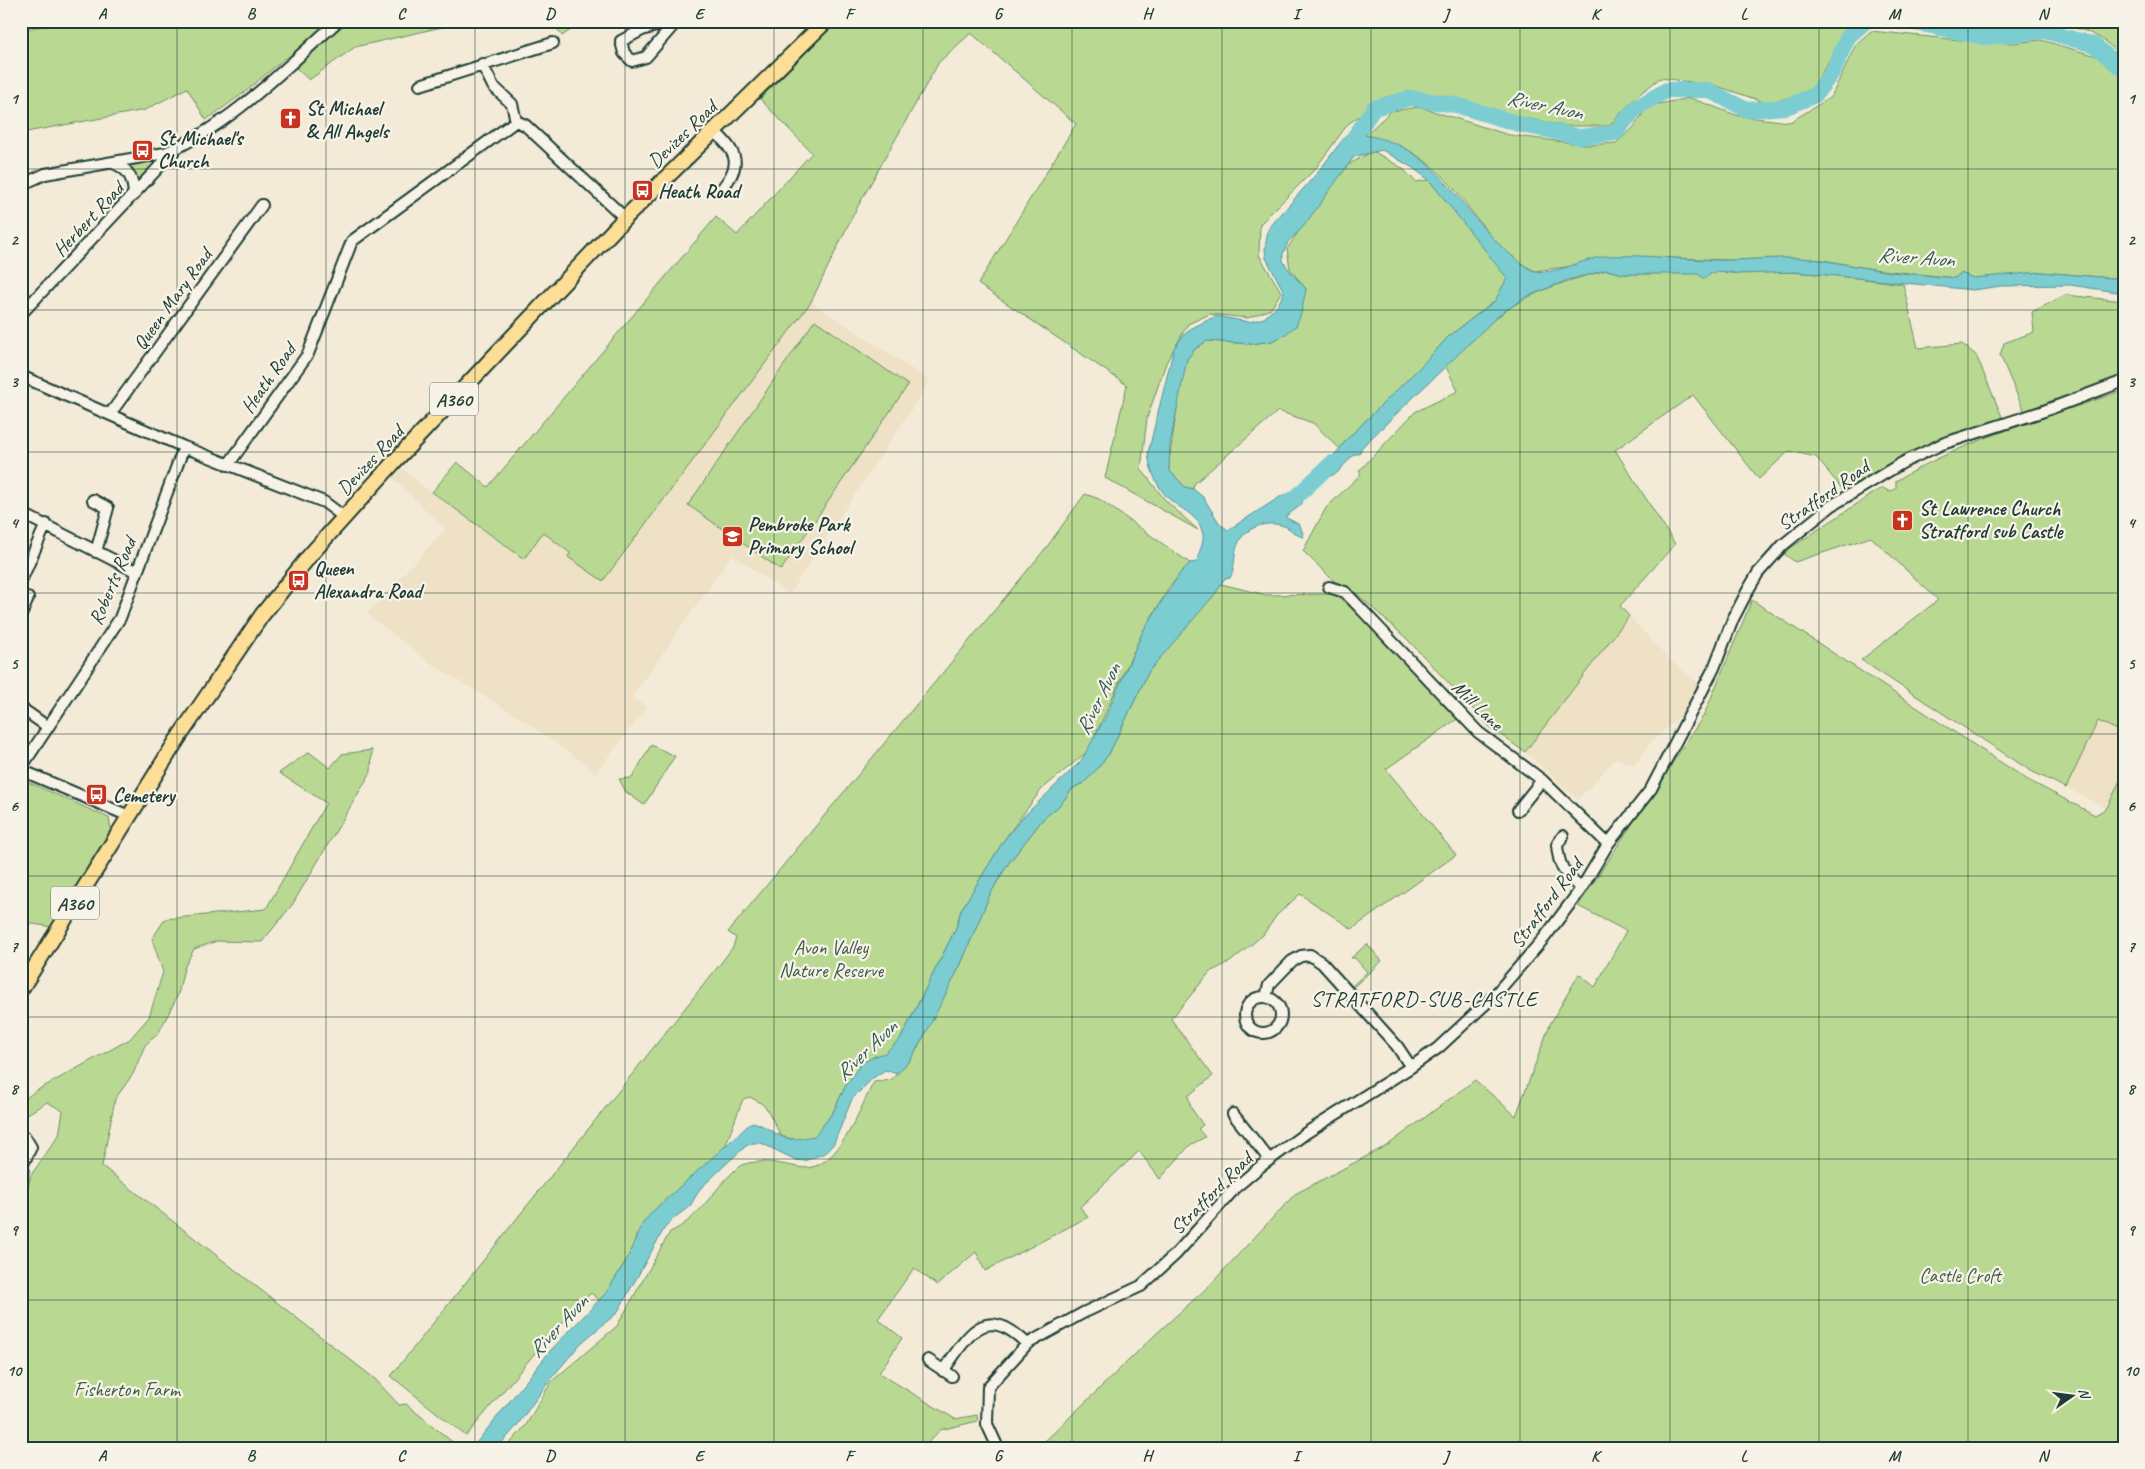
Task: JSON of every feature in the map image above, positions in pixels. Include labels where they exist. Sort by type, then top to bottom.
[{"type":"main road","name":"Devizes Road","points":[[21,988],[177,740],[262,615],[344,517],[625,218],[826,21]]},
{"type":"street","points":[[21,185],[45,174],[164,153],[179,147],[253,95],[338,21]]},
{"type":"street","points":[[672,21],[642,30],[622,41],[624,53],[632,61],[646,57],[677,21]]},
{"type":"street","points":[[420,85],[552,43]]},
{"type":"street","points":[[482,64],[493,86],[512,104],[516,121],[526,125],[625,218]]},
{"type":"street","name":"Heath Road","points":[[228,465],[308,354],[352,241],[516,121]]},
{"type":"street","points":[[714,131],[731,149],[736,164],[731,178],[720,191]]},
{"type":"street","name":"Herbert Road","points":[[21,314],[179,147]]},
{"type":"street","points":[[112,163],[128,172],[134,185],[134,195]]},
{"type":"street","name":"Queen Mary Road","points":[[110,414],[262,205]]},
{"type":"street","points":[[21,376],[184,447],[324,502],[344,517]]},
{"type":"street","name":"Stratford Road","points":[[998,1448],[987,1424],[988,1386],[1027,1344],[1083,1313],[1141,1286],[1176,1254],[1236,1187],[1306,1133],[1411,1068],[1438,1048],[1494,996],[1545,937],[1581,890],[1608,844],[1651,789],[1709,677],[1733,619],[1748,590],[1758,573],[1780,548],[1831,506],[1902,464],[1928,451],[2124,381]]},
{"type":"street","name":"Roberts Road","points":[[21,769],[120,618],[184,447]]},
{"type":"street","points":[[93,500],[108,508],[96,552]]},
{"type":"street","points":[[21,513],[46,524],[137,572]]},
{"type":"street","points":[[21,581],[46,524]]},
{"type":"street","name":"Mill Lane","points":[[1329,587],[1345,592],[1478,732],[1542,780],[1608,844]]},
{"type":"street","points":[[21,708],[48,727]]},
{"type":"street","points":[[21,769],[129,816]]},
{"type":"street","points":[[1518,810],[1542,780]]},
{"type":"street","points":[[1563,836],[1557,845],[1558,862],[1562,870],[1581,890]]},
{"type":"street","points":[[1266,997],[1269,985],[1292,961],[1300,956],[1310,956],[1322,963],[1397,1046],[1411,1068]]},
{"type":"street","points":[[1233,1114],[1270,1160]]},
{"type":"street","points":[[21,1192],[23,1164],[31,1147],[25,1137]]},
{"type":"street","points":[[943,1371],[966,1338],[983,1325],[1001,1324],[1013,1330],[1027,1344]]},
{"type":"street","points":[[928,1360],[952,1376]]},
{"type":"shaded area","name":"Pembroke Park Primary School","points":[[811,302],[930,381],[789,594],[732,555],[632,697],[647,707],[595,774],[584,763],[525,721],[435,666],[367,614],[445,529],[386,471],[394,462],[429,491],[524,559],[543,532],[571,554],[569,557],[603,580]]},
{"type":"shaded area","points":[[1629,616],[1670,660],[1698,683],[1686,711],[1651,742],[1635,765],[1616,758],[1578,800],[1525,752]]},
{"type":"shaded area","points":[[2098,721],[2124,733],[2124,772],[2107,808],[2066,788]]},
{"type":"green space","points":[[87,21],[468,21],[355,47],[309,80],[285,58],[245,92],[206,120],[187,88],[145,110],[21,133],[21,29]]},
{"type":"green space","points":[[552,21],[578,21],[578,25],[562,36]]},
{"type":"green space","points":[[837,21],[1852,21],[1810,93],[1767,103],[1714,85],[1660,78],[1636,97],[1609,126],[1565,126],[1510,115],[1448,96],[1386,97],[1348,124],[1315,169],[1260,224],[1259,255],[1281,292],[1271,309],[1248,318],[1210,314],[1188,324],[1166,363],[1147,418],[1141,469],[1166,501],[1198,530],[1105,478],[1127,385],[978,284],[1076,124],[971,33],[939,62],[853,215],[811,302],[603,581],[568,557],[570,553],[543,532],[524,559],[432,492],[457,462],[488,487],[716,217],[737,235],[812,153],[760,99]]},
{"type":"green space","points":[[1962,21],[2124,21],[2124,58],[2100,38],[2067,26]]},
{"type":"green space","points":[[1871,31],[1980,42],[2014,43],[2041,40],[2096,56],[2124,80],[2124,279],[2041,272],[1973,279],[1961,273],[1955,278],[1796,258],[1730,260],[1641,257],[1535,271],[1518,261],[1503,248],[1453,188],[1425,161],[1404,148],[1365,135],[1391,111],[1420,107],[1509,135],[1587,145],[1616,143],[1633,128],[1648,106],[1690,98],[1739,116],[1790,122],[1831,97],[1856,44]]},
{"type":"green space","points":[[1373,151],[1402,168],[1416,182],[1429,180],[1508,278],[1495,301],[1448,337],[1422,366],[1346,440],[1340,449],[1313,423],[1278,411],[1194,484],[1193,489],[1185,487],[1169,470],[1169,461],[1182,374],[1187,359],[1195,349],[1207,341],[1251,344],[1272,341],[1283,336],[1306,289],[1290,269],[1287,249],[1314,207],[1344,167]]},
{"type":"green space","points":[[158,159],[159,161],[137,183],[130,166]]},
{"type":"green space","points":[[1607,270],[1623,274],[1782,272],[1842,276],[1903,284],[1918,348],[1962,344],[1976,355],[2003,419],[1914,453],[1843,490],[1816,457],[1789,451],[1759,479],[1693,395],[1615,450],[1675,544],[1620,606],[1629,616],[1525,752],[1492,729],[1407,639],[1355,592],[1334,581],[1303,551],[1326,508],[1361,474],[1359,471],[1415,412],[1458,391],[1445,365],[1479,332],[1524,299],[1565,282]]},
{"type":"green space","points":[[2065,295],[2124,301],[2124,374],[2024,411],[2000,355],[2004,343],[2034,332],[2032,312]]},
{"type":"green space","points":[[815,320],[908,385],[781,570],[688,505]]},
{"type":"green space","points":[[2124,390],[2124,733],[2098,721],[2066,788],[2031,771],[1861,660],[1938,600],[1871,537],[1795,562],[1783,553],[1878,490],[1883,488],[1890,492],[1896,488],[1896,481],[1923,466],[2008,430]]},
{"type":"green space","name":"Avon Valley Nature Reserve","points":[[1085,494],[1099,499],[1190,563],[1170,586],[1143,631],[1088,751],[1041,790],[1004,840],[961,910],[956,928],[901,1038],[885,1054],[875,1056],[845,1087],[833,1112],[815,1137],[796,1140],[781,1136],[767,1109],[761,1103],[750,1097],[743,1099],[725,1147],[654,1210],[636,1236],[629,1256],[606,1293],[599,1300],[591,1293],[544,1342],[466,1436],[391,1376],[721,963],[733,947],[736,938],[728,932],[1046,548]]},
{"type":"green space","points":[[1221,584],[1266,595],[1334,594],[1358,613],[1460,717],[1386,769],[1456,855],[1352,929],[1300,894],[1277,915],[1263,935],[1230,962],[1210,972],[1171,1019],[1213,1076],[1188,1096],[1191,1108],[1203,1125],[1198,1129],[1205,1137],[1190,1145],[1160,1179],[1139,1151],[1080,1207],[1088,1217],[985,1271],[976,1252],[937,1285],[914,1268],[878,1319],[902,1338],[879,1373],[955,1419],[977,1415],[978,1421],[940,1430],[923,1448],[506,1448],[526,1425],[551,1382],[617,1326],[670,1232],[688,1221],[736,1170],[742,1165],[756,1162],[812,1167],[825,1161],[836,1151],[854,1123],[874,1082],[891,1080],[911,1059],[961,964],[990,894],[1008,864],[1043,819],[1060,805],[1073,788],[1085,782],[1109,754],[1149,671]]},
{"type":"green space","name":"Castle Croft","points":[[1752,600],[2028,780],[2095,815],[2107,808],[2124,772],[2124,1448],[1046,1448],[1041,1445],[1157,1333],[1209,1286],[1295,1194],[1388,1145],[1475,1080],[1516,1116],[1550,1024],[1579,974],[1595,987],[1626,931],[1578,906],[1704,715]]},
{"type":"green space","points":[[651,745],[675,756],[644,805],[626,792],[619,779],[632,778]]},
{"type":"green space","name":"Fisherton Farm","points":[[372,750],[371,772],[292,905],[262,942],[217,941],[194,949],[184,968],[178,995],[158,1034],[145,1045],[133,1074],[115,1099],[102,1166],[375,1379],[399,1405],[406,1404],[456,1445],[454,1448],[21,1448],[21,1211],[31,1175],[59,1135],[63,1111],[47,1102],[21,1118],[21,1102],[34,1092],[130,1039],[149,1017],[163,972],[152,939],[165,919],[266,909],[326,803],[279,773],[309,752],[330,768],[342,754]]},
{"type":"green space","points":[[21,779],[109,818],[111,830],[52,927],[21,922]]},
{"type":"green space","points":[[1367,944],[1382,961],[1349,991],[1340,980],[1345,978],[1352,986],[1367,972],[1355,958],[1351,958]]},
{"type":"water","points":[[1347,134],[1378,138],[1403,147],[1424,162],[1443,179],[1495,240],[1523,264],[1535,271],[1544,272],[1609,256],[1715,260],[1798,258],[1892,272],[1955,278],[1961,273],[1973,278],[2041,272],[2124,279],[2124,293],[2070,285],[2001,286],[1973,290],[1798,272],[1738,274],[1724,271],[1710,273],[1704,279],[1698,274],[1623,274],[1607,270],[1568,280],[1526,297],[1499,315],[1362,447],[1359,454],[1354,454],[1337,473],[1319,481],[1316,477],[1346,440],[1448,337],[1495,301],[1507,278],[1429,180],[1413,168],[1382,150],[1354,157],[1303,227],[1288,242],[1283,254],[1283,261],[1306,289],[1301,314],[1296,326],[1283,336],[1272,341],[1251,344],[1207,341],[1195,349],[1187,359],[1170,444],[1169,470],[1185,487],[1193,489],[1203,497],[1220,524],[1228,530],[1283,495],[1297,494],[1305,486],[1310,492],[1305,496],[1301,505],[1285,517],[1300,525],[1304,537],[1284,526],[1271,524],[1257,526],[1245,533],[1241,538],[1236,548],[1230,578],[1224,579],[1216,593],[1149,671],[1109,754],[1085,782],[1073,788],[1060,805],[1043,819],[1008,864],[990,894],[961,964],[911,1059],[898,1073],[885,1070],[873,1078],[852,1099],[834,1143],[827,1152],[805,1161],[796,1160],[761,1143],[753,1143],[746,1146],[700,1189],[690,1206],[673,1219],[664,1229],[617,1313],[581,1343],[549,1381],[516,1427],[497,1448],[472,1448],[551,1350],[606,1293],[629,1256],[643,1223],[654,1210],[752,1122],[789,1139],[815,1136],[833,1112],[845,1087],[861,1064],[885,1053],[901,1038],[956,928],[961,910],[1004,840],[1023,817],[1081,761],[1105,718],[1143,631],[1180,573],[1190,563],[1197,562],[1203,539],[1200,525],[1162,491],[1154,476],[1148,453],[1174,348],[1190,329],[1216,316],[1249,322],[1264,318],[1278,305],[1284,292],[1266,258],[1265,249],[1268,229],[1318,172]]},
{"type":"waterway","name":"River Avon","points":[[1344,152],[1374,108],[1410,98],[1456,105],[1522,125],[1580,137],[1615,133],[1636,108],[1667,90],[1708,90],[1747,110],[1786,107],[1815,95],[1832,73],[1848,37],[1866,21]]},
{"type":"waterway","name":"River Avon","points":[[1897,21],[1922,24],[1983,37],[2045,31],[2094,45],[2124,70]]},
{"type":"waterway","name":"River Avon","points":[[1289,502],[1332,463]]},
{"type":"place","name":"St Michael & All Angels","points":[[290,119]]},
{"type":"place","name":"St Michael's Church","points":[[142,150]]},
{"type":"place","name":"Heath Road","points":[[642,191]]},
{"type":"place","name":"St Lawrence Church Stratford sub Castle","points":[[1903,520]]},
{"type":"place","name":"Pembroke Park Primary School","points":[[732,536]]},
{"type":"place","name":"Queen Alexandra Road","points":[[298,580]]},
{"type":"place","name":"Cemetery","points":[[97,795]]},
{"type":"district","name":"STRATFORD-SUB-CASTLE","points":[[1424,998]]}]
